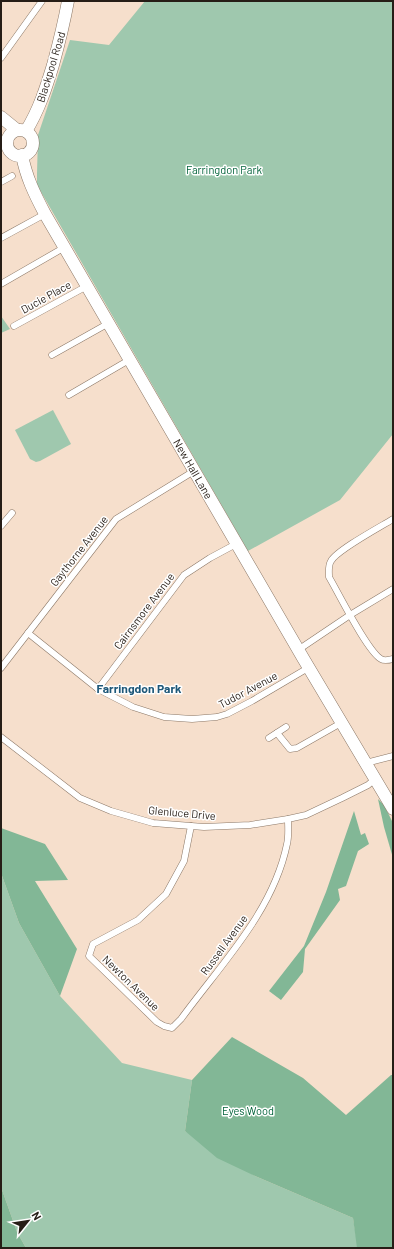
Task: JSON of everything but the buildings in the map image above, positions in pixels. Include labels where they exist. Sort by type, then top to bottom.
[{"type":"highway","name":"Blackpool Road","points":[[10,135],[34,119],[44,94],[61,37],[68,1]]},
{"type":"highway","points":[[1,117],[10,135],[12,154],[18,156],[29,152],[32,145],[32,138],[10,135]]},
{"type":"highway","name":"New Hall Lane","points":[[22,155],[24,169],[32,190],[45,214],[308,668],[393,809]]},
{"type":"street","points":[[1,58],[42,1]]},
{"type":"street","points":[[1,182],[12,176]]},
{"type":"street","points":[[1,238],[45,214]]},
{"type":"street","points":[[1,284],[65,247]]},
{"type":"street","name":"Ducie Place","points":[[14,326],[87,286]]},
{"type":"street","points":[[52,355],[109,323]]},
{"type":"street","points":[[69,395],[129,360]]},
{"type":"street","name":"Gaythorne Avenue","points":[[1,668],[116,519],[194,471]]},
{"type":"street","points":[[1,526],[12,514]]},
{"type":"street","points":[[393,519],[339,552],[331,560],[328,568],[329,576],[370,648],[381,659],[393,659]]},
{"type":"street","name":"Cairnsmore Avenue","points":[[98,689],[184,575],[210,558],[236,544]]},
{"type":"street","points":[[298,650],[350,615],[393,589]]},
{"type":"street","name":"Tudor Avenue","points":[[28,633],[98,689],[133,707],[164,717],[192,719],[217,717],[227,714],[308,668]]},
{"type":"street","points":[[277,733],[290,749],[297,748],[341,723]]},
{"type":"street","points":[[269,738],[286,727]]},
{"type":"street","name":"Glenluce Drive","points":[[1,738],[80,798],[110,811],[153,823],[204,827],[250,825],[288,819],[306,815],[368,785],[375,779]]},
{"type":"street","points":[[366,763],[393,756]]},
{"type":"street","name":"Russell Avenue","points":[[172,1028],[181,1019],[244,937],[268,896],[279,872],[288,842],[288,819]]},
{"type":"street","name":"Newton Avenue","points":[[172,1028],[157,1022],[89,956],[93,944],[138,920],[166,894],[184,861],[192,826]]},
{"type":"green space","name":"Farringdon Park","points":[[145,1],[393,1],[393,434],[340,500],[248,551],[37,185],[38,135],[70,40],[109,45]]},
{"type":"green space","points":[[1,316],[10,329],[1,333]]},
{"type":"green space","points":[[53,410],[71,444],[36,462],[30,459],[15,430]]},
{"type":"green space","points":[[378,799],[384,805],[393,823],[393,858],[384,827]]},
{"type":"green space","points":[[354,811],[361,835],[365,833],[369,844],[358,851],[346,886],[338,889],[340,900],[305,949],[303,972],[281,1000],[269,991],[304,946],[326,892]]},
{"type":"green space","points":[[1,828],[45,844],[68,880],[35,881],[77,949],[60,996],[19,923],[1,873]]},
{"type":"green space","points":[[1,873],[19,923],[60,996],[122,1063],[192,1080],[185,1131],[255,1176],[353,1218],[358,1248],[26,1248],[17,1232],[1,1187]]},
{"type":"green space","name":"Eyes Wood","points":[[232,1037],[303,1078],[346,1115],[391,1075],[393,1075],[393,1248],[357,1248],[353,1218],[217,1158],[185,1131],[192,1080]]},
{"type":"green space","points":[[1,1187],[17,1232],[26,1248],[1,1248]]},
{"type":"district","name":"Farringdon Park","points":[[139,689]]}]
